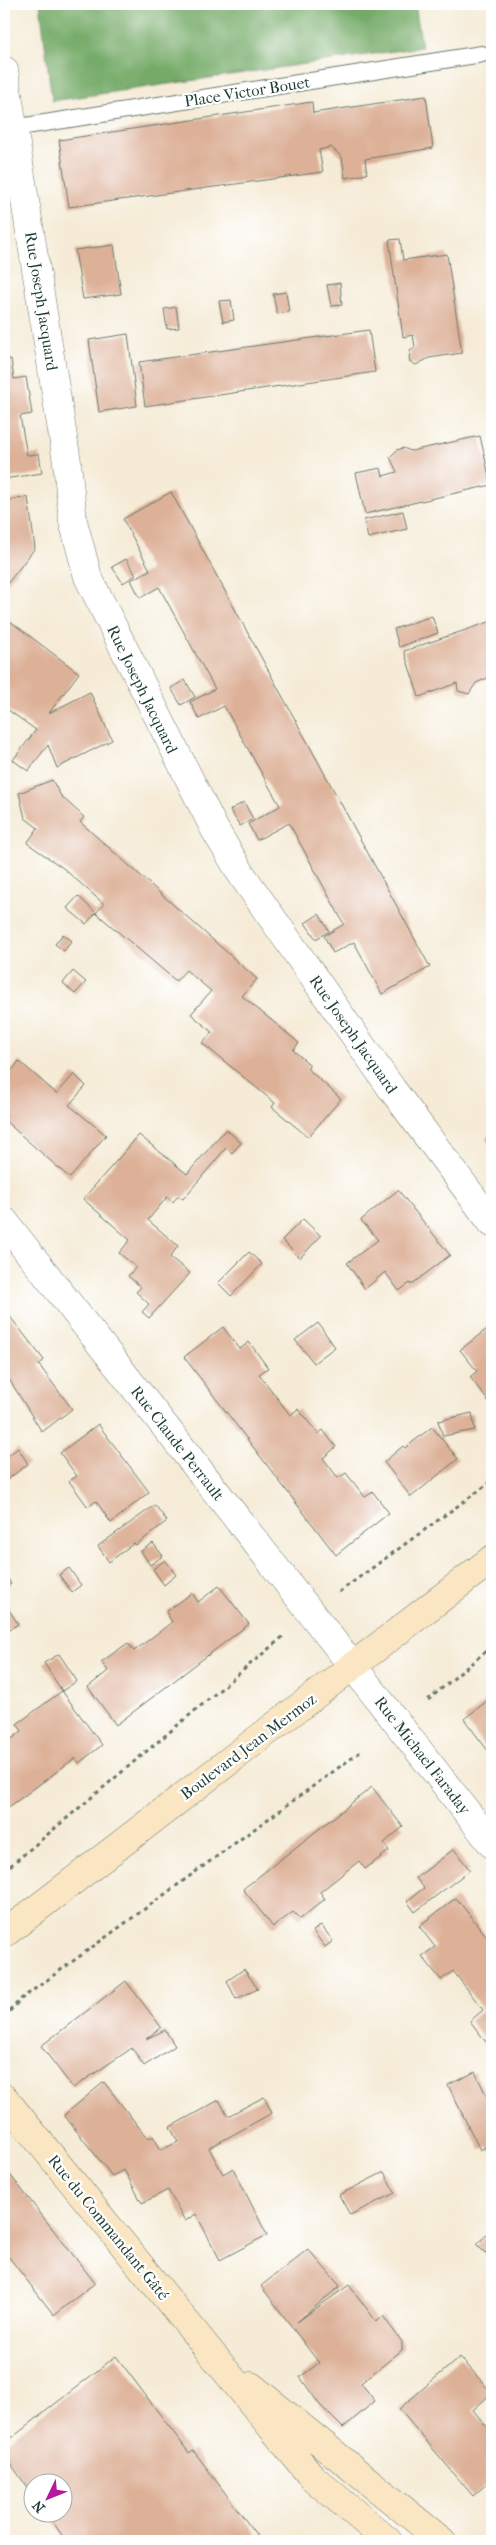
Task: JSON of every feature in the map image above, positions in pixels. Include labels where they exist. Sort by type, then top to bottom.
[{"type":"street","name":"Rue Joseph Jacquard","points":[[4,70],[13,128],[16,209],[67,462],[73,521],[88,577],[192,786],[242,875],[422,1131],[492,1223]]},
{"type":"street","name":"Rue Claude Perrault","points":[[4,1221],[353,1666]]},
{"type":"street","name":"Boulevard Jean Mermoz","points":[[4,1934],[492,1559]]},
{"type":"street","name":"Rue Michael Faraday","points":[[353,1666],[492,1844]]},
{"type":"street","name":"Rue du Commandant Gâté","points":[[4,2098],[312,2477],[388,2541]]},
{"type":"street","name":"Rue du Commandant Gâté","points":[[214,2356],[442,2541]]},
{"type":"lane","name":"Place Victor Bouet","points":[[13,128],[482,54]]},
{"type":"path","points":[[338,1593],[492,1481]]},
{"type":"path","points":[[4,1871],[291,1630]]},
{"type":"path","points":[[428,1700],[492,1646]]},
{"type":"path","points":[[4,2017],[21,2000],[360,1752]]},
{"type":"green space","points":[[40,4],[415,4],[422,47],[52,101]]},
{"type":"building","points":[[426,96],[433,148],[365,159],[367,174],[345,178],[342,157],[331,147],[319,150],[323,172],[69,207],[59,140],[312,102],[313,113]]},
{"type":"building","points":[[400,239],[403,260],[447,254],[462,353],[429,358],[416,365],[409,361],[410,351],[415,347],[413,335],[403,337],[389,240]]},
{"type":"building","points":[[114,245],[121,294],[83,299],[75,250]]},
{"type":"building","points":[[340,283],[342,305],[331,306],[327,285]]},
{"type":"building","points":[[286,292],[289,312],[277,314],[273,294]]},
{"type":"building","points":[[231,300],[234,320],[223,322],[219,301]]},
{"type":"building","points":[[176,307],[179,328],[167,329],[164,309]]},
{"type":"building","points":[[369,330],[375,372],[145,406],[139,362]]},
{"type":"building","points":[[128,334],[137,406],[99,412],[89,340]]},
{"type":"building","points":[[11,359],[14,379],[26,377],[32,414],[20,416],[27,455],[39,454],[42,473],[4,479],[4,360]]},
{"type":"building","points":[[480,436],[491,485],[365,514],[356,473],[381,468],[383,476],[397,472],[390,457],[397,450],[403,448],[411,451]]},
{"type":"building","points":[[171,492],[430,967],[382,994],[354,942],[333,953],[324,936],[344,924],[289,823],[257,840],[248,824],[280,806],[224,706],[199,719],[190,702],[215,689],[159,587],[140,598],[131,580],[150,570],[123,519]]},
{"type":"building","points":[[28,497],[35,548],[8,583],[4,584],[4,501]]},
{"type":"building","points":[[403,511],[407,529],[368,538],[364,520]]},
{"type":"building","points":[[126,559],[136,575],[123,583],[112,567]]},
{"type":"building","points":[[432,616],[438,633],[399,647],[394,629]]},
{"type":"building","points":[[492,621],[492,676],[476,683],[469,694],[458,691],[457,683],[419,697],[404,651]]},
{"type":"building","points":[[11,622],[79,673],[49,713],[90,692],[112,740],[57,768],[48,745],[28,771],[13,760],[36,730],[4,707],[4,631]]},
{"type":"building","points":[[185,680],[195,697],[181,705],[171,688]]},
{"type":"building","points":[[52,780],[61,796],[84,817],[80,822],[257,979],[242,996],[299,1043],[293,1050],[310,1065],[307,1068],[341,1099],[308,1137],[272,1107],[275,1103],[202,1043],[212,1032],[191,1014],[211,991],[186,970],[176,981],[96,913],[104,904],[63,868],[27,843],[38,828],[25,818],[19,793]]},
{"type":"building","points":[[244,802],[253,819],[240,826],[230,810]]},
{"type":"building","points":[[78,896],[96,913],[86,924],[67,908]]},
{"type":"building","points":[[319,914],[329,931],[316,939],[305,923]]},
{"type":"building","points":[[63,934],[72,941],[64,951],[55,944]]},
{"type":"building","points":[[73,971],[86,982],[75,994],[63,983]]},
{"type":"building","points":[[19,1061],[57,1094],[74,1074],[86,1086],[69,1105],[106,1135],[70,1178],[4,1120],[7,1115],[4,1113],[4,1081]]},
{"type":"building","points":[[226,1129],[241,1143],[232,1153],[226,1148],[183,1199],[178,1196],[173,1202],[167,1197],[148,1220],[178,1246],[170,1257],[190,1273],[149,1318],[142,1312],[149,1304],[136,1292],[141,1287],[128,1276],[136,1267],[119,1253],[130,1240],[83,1199],[139,1135],[187,1174]]},
{"type":"building","points":[[492,1134],[492,1147],[486,1139]]},
{"type":"building","points":[[398,1190],[450,1255],[411,1285],[410,1283],[399,1291],[385,1272],[365,1289],[347,1263],[378,1240],[361,1220]]},
{"type":"building","points":[[303,1219],[321,1236],[300,1258],[282,1240]]},
{"type":"building","points":[[249,1252],[262,1264],[231,1296],[218,1283]]},
{"type":"building","points":[[4,1309],[44,1360],[39,1365],[72,1409],[42,1432],[4,1371]]},
{"type":"building","points":[[318,1323],[335,1347],[314,1363],[295,1340]]},
{"type":"building","points":[[492,1325],[492,1398],[488,1401],[470,1377],[477,1371],[460,1350]]},
{"type":"building","points":[[223,1327],[240,1349],[249,1342],[268,1368],[259,1374],[290,1415],[298,1409],[318,1434],[323,1430],[336,1447],[323,1458],[338,1478],[346,1473],[365,1497],[373,1492],[389,1513],[336,1555],[184,1357]]},
{"type":"building","points":[[472,1413],[475,1430],[443,1436],[438,1421]]},
{"type":"building","points":[[98,1424],[149,1492],[111,1523],[96,1501],[88,1507],[69,1481],[77,1476],[60,1453]]},
{"type":"building","points":[[432,1427],[458,1459],[411,1497],[384,1462],[403,1446],[405,1448]]},
{"type":"building","points":[[18,1448],[28,1464],[4,1482],[4,1459]]},
{"type":"building","points":[[155,1505],[167,1521],[136,1545],[134,1543],[109,1562],[98,1546]]},
{"type":"building","points":[[153,1543],[163,1556],[150,1565],[141,1551]]},
{"type":"building","points":[[165,1560],[176,1575],[164,1585],[153,1569]]},
{"type":"building","points":[[69,1568],[81,1585],[72,1592],[59,1575]]},
{"type":"building","points":[[4,1572],[11,1584],[4,1588]]},
{"type":"building","points":[[219,1586],[249,1624],[116,1725],[88,1687],[108,1671],[101,1662],[128,1643],[134,1651],[172,1622],[166,1612],[192,1593],[198,1602]]},
{"type":"building","points":[[4,1602],[18,1624],[7,1631],[4,1626]]},
{"type":"building","points":[[59,1654],[77,1681],[62,1691],[44,1663]]},
{"type":"building","points":[[62,1691],[102,1745],[79,1763],[75,1758],[9,1807],[4,1800],[4,1745],[22,1731],[17,1724]]},
{"type":"building","points":[[492,1697],[492,1756],[464,1719]]},
{"type":"building","points":[[372,1787],[403,1827],[384,1843],[389,1851],[365,1869],[359,1861],[320,1892],[325,1899],[300,1919],[293,1912],[273,1927],[243,1889]]},
{"type":"building","points":[[454,1849],[470,1870],[415,1912],[407,1901],[424,1888],[416,1878]]},
{"type":"building","points":[[456,1898],[492,1943],[492,2043],[489,2046],[470,2021],[483,2010],[453,1971],[441,1980],[422,1956],[435,1947],[419,1926]]},
{"type":"building","points":[[321,1925],[333,1941],[325,1947],[313,1931]]},
{"type":"building","points":[[244,1969],[258,1989],[236,1999],[227,1981]]},
{"type":"building","points":[[126,1981],[161,2027],[146,2039],[165,2030],[175,2046],[144,2066],[132,2048],[73,2088],[41,2046]]},
{"type":"building","points":[[475,2072],[492,2107],[492,2152],[488,2146],[480,2150],[448,2085]]},
{"type":"building","points":[[104,2082],[148,2139],[153,2136],[161,2150],[178,2142],[170,2127],[219,2100],[228,2116],[264,2097],[272,2113],[209,2148],[223,2174],[233,2168],[267,2235],[220,2260],[196,2214],[185,2221],[168,2190],[142,2203],[124,2170],[112,2176],[64,2115]]},
{"type":"building","points":[[4,2167],[95,2283],[54,2315],[4,2251]]},
{"type":"building","points":[[384,2172],[395,2193],[350,2215],[339,2195]]},
{"type":"building","points":[[492,2229],[492,2260],[477,2245]]},
{"type":"building","points":[[308,2249],[340,2286],[297,2322],[349,2285],[376,2321],[383,2316],[402,2342],[402,2350],[361,2383],[375,2401],[343,2428],[319,2404],[300,2377],[319,2363],[261,2286]]},
{"type":"building","points":[[116,2356],[189,2453],[193,2450],[261,2541],[66,2541],[53,2522],[72,2522],[72,2472],[22,2472],[22,2480],[4,2454],[4,2444]]},
{"type":"building","points":[[460,2357],[492,2393],[473,2410],[492,2433],[492,2479],[473,2496],[399,2409]]}]
